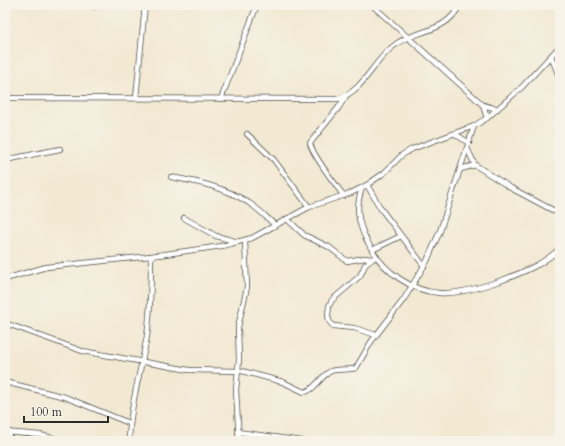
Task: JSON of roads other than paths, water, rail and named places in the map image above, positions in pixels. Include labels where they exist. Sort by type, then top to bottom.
[{"type":"street","points":[[136,98],[145,5]]},
{"type":"street","points":[[221,99],[257,5]]},
{"type":"street","points":[[372,5],[483,105],[497,110]]},
{"type":"street","points":[[5,98],[338,99],[355,90],[390,48],[409,38],[438,28],[447,22],[460,5]]},
{"type":"street","points":[[5,279],[46,267],[151,256],[240,243],[308,208],[344,196],[362,188],[384,173],[402,155],[456,134],[487,118],[522,87],[560,46]]},
{"type":"street","points":[[551,56],[560,79]]},
{"type":"street","points":[[344,196],[325,170],[310,143],[346,96]]},
{"type":"street","points":[[483,105],[487,118]]},
{"type":"street","points":[[5,323],[71,348],[189,370],[237,371],[283,382],[304,392],[308,392],[322,377],[331,372],[356,368],[371,342],[412,287],[424,266],[440,231],[474,126]]},
{"type":"street","points":[[247,134],[274,160],[308,208]]},
{"type":"street","points":[[456,134],[468,146],[475,166],[511,188],[560,214]]},
{"type":"street","points":[[5,160],[60,149]]},
{"type":"street","points":[[461,169],[475,166]]},
{"type":"street","points":[[171,177],[208,184],[225,190],[250,203],[275,225]]},
{"type":"street","points":[[367,185],[381,209],[424,266]]},
{"type":"street","points":[[362,188],[358,200],[360,227],[375,258],[412,287],[439,293],[474,288],[509,278],[536,266],[560,249]]},
{"type":"street","points":[[351,193],[358,200]]},
{"type":"street","points":[[184,218],[216,236],[240,243]]},
{"type":"street","points":[[287,219],[304,235],[329,247],[347,261],[375,258]]},
{"type":"street","points":[[372,250],[401,236]]},
{"type":"street","points":[[239,441],[237,371],[239,360],[239,320],[246,297],[247,287],[245,240]]},
{"type":"street","points":[[128,441],[134,392],[142,362],[151,304],[151,256]]},
{"type":"street","points":[[375,258],[365,265],[360,276],[332,300],[329,306],[328,315],[329,321],[333,326],[354,328],[368,334],[376,335]]},
{"type":"street","points":[[368,334],[371,342]]},
{"type":"street","points":[[5,382],[65,397],[130,423]]},
{"type":"street","points":[[8,441],[7,432],[47,436],[64,441]]},
{"type":"street","points":[[238,432],[302,441]]}]
